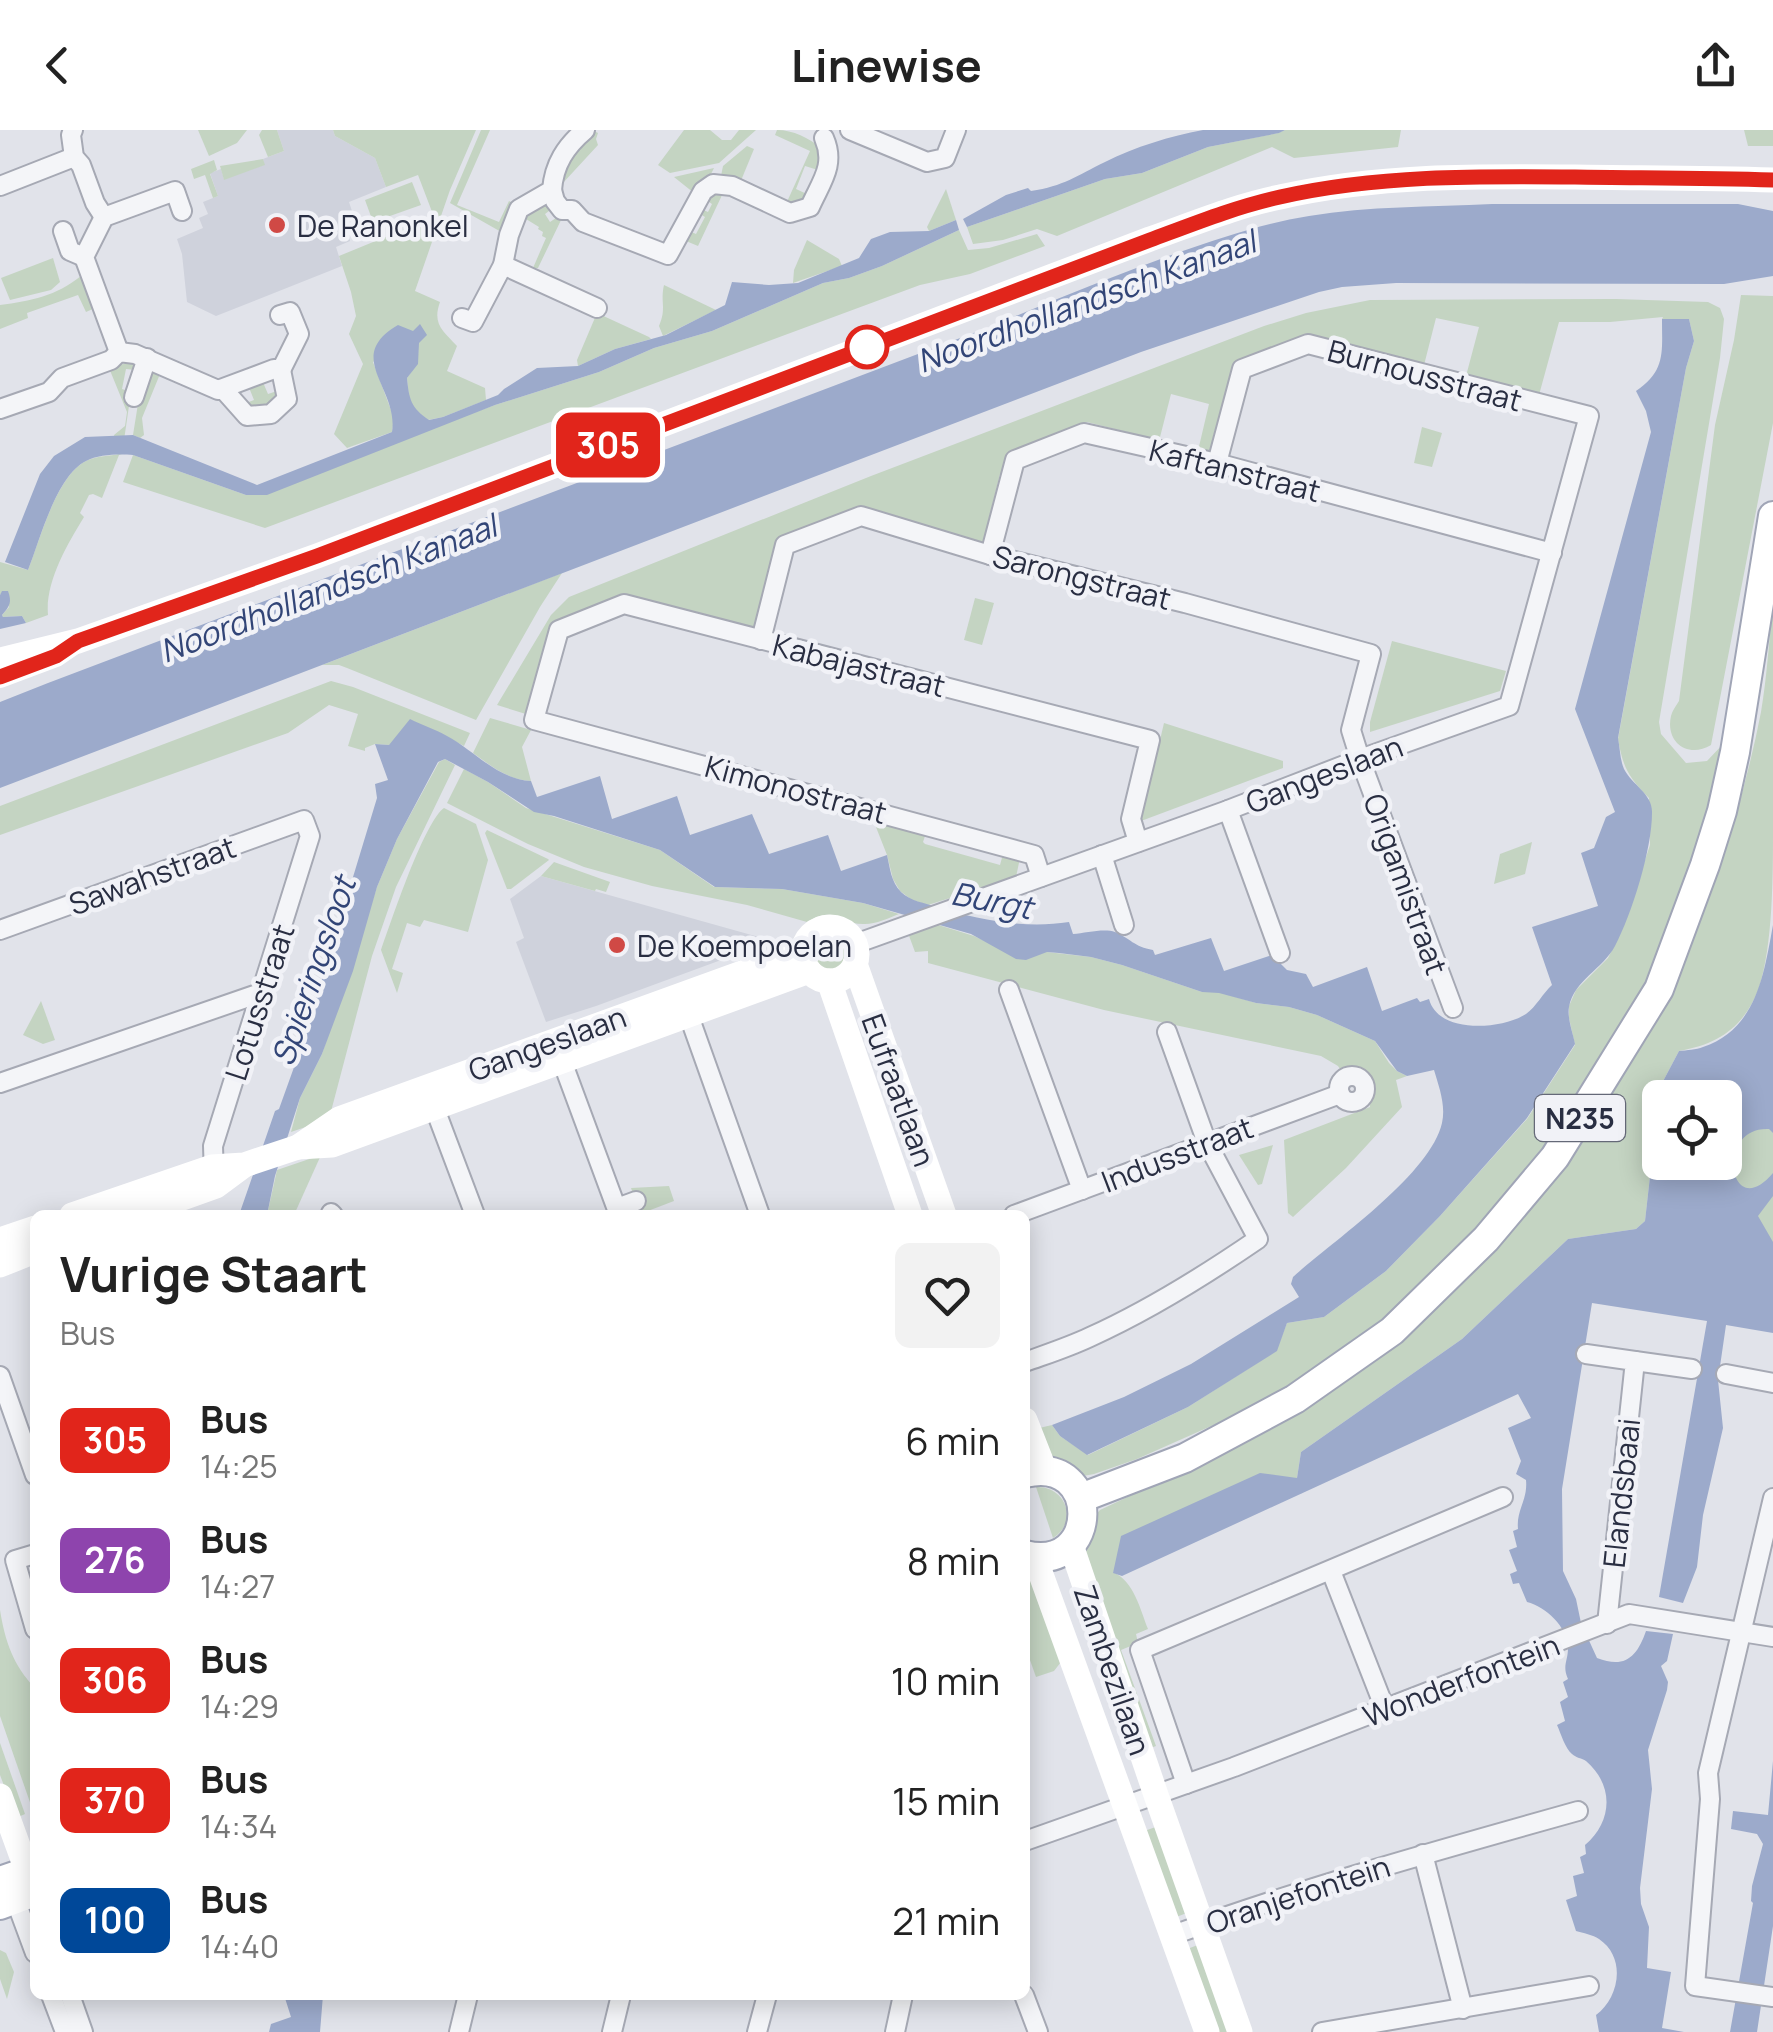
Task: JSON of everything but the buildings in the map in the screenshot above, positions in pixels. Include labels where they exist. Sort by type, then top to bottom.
[{"type":"main road","name":"N235","points":[[1080,1498],[1185,1458],[1264,1416],[1392,1331],[1486,1239],[1555,1157],[1659,989],[1705,865],[1735,752],[1773,516]]},
{"type":"main road","points":[[1030,1557],[1048,1557],[1072,1545],[1083,1523],[1084,1510],[1075,1488],[1066,1480],[1035,1472]]},
{"type":"street","points":[[73,130],[74,156],[104,217]]},
{"type":"street","points":[[585,130],[562,154],[553,176],[555,201],[583,222],[668,255],[703,191],[712,184],[732,186],[790,213],[810,207],[823,181],[830,153],[821,134],[850,130],[927,162],[946,158],[956,130]]},
{"type":"street","points":[[0,186],[74,156]]},
{"type":"street","points":[[1,666],[56,656],[78,641],[317,556],[1246,206],[1342,186],[1468,176],[1773,180]]},
{"type":"street","points":[[462,318],[473,322],[502,265],[519,209],[552,190]]},
{"type":"street","points":[[119,352],[84,257],[104,217],[175,191],[182,210]]},
{"type":"street","points":[[62,231],[70,252],[84,257]]},
{"type":"street","points":[[502,265],[597,308]]},
{"type":"street","points":[[223,389],[246,416],[272,414],[288,399],[282,370],[299,334],[290,312],[280,315]]},
{"type":"street","name":"Burnousstraat","points":[[1217,463],[1242,370],[1308,344],[1588,416]]},
{"type":"street","points":[[119,352],[146,358],[218,390],[274,369],[282,370]]},
{"type":"street","points":[[0,408],[49,392],[62,378],[111,360],[119,352]]},
{"type":"street","points":[[134,397],[146,358]]},
{"type":"street","name":"Gangeslaan","points":[[855,954],[905,926],[1510,706],[1588,416]]},
{"type":"street","name":"Kaftanstraat","points":[[990,555],[1015,460],[1084,432],[1217,463],[1552,553]]},
{"type":"street","name":"Sarongstraat","points":[[762,640],[786,545],[861,516],[990,555],[1371,654],[1351,730],[1360,760]]},
{"type":"street","name":"Kabajastraat","points":[[534,720],[559,630],[624,604],[1150,740],[1131,819],[1138,842]]},
{"type":"street","name":"Kimonostraat","points":[[534,720],[1034,855],[1041,877]]},
{"type":"street","name":"Origamistraat","points":[[1360,760],[1453,1008]]},
{"type":"street","points":[[1228,810],[1280,953]]},
{"type":"street","name":"Sawahstraat","points":[[0,930],[304,820]]},
{"type":"street","name":"Lotusstraat","points":[[214,1176],[213,1146],[310,836],[304,820]]},
{"type":"street","points":[[1102,855],[1124,925]]},
{"type":"street","points":[[826,927],[844,930],[855,954],[850,974],[813,968],[811,934],[826,927]]},
{"type":"street","name":"Eufraatlaan","points":[[855,954],[942,1210]]},
{"type":"street","name":"Gangeslaan","points":[[432,1098],[685,1005],[813,968]]},
{"type":"street","name":"Eufraatlaan","points":[[813,968],[908,1210]]},
{"type":"street","points":[[1009,990],[1082,1190]]},
{"type":"street","points":[[0,1082],[263,992]]},
{"type":"street","points":[[685,1005],[758,1210]]},
{"type":"street","name":"Gangeslaan","points":[[94,1210],[298,1147],[338,1119],[432,1098],[562,1061],[685,1005]]},
{"type":"street","points":[[1030,1360],[1087,1339],[1149,1308],[1258,1239],[1207,1143],[1166,1032]]},
{"type":"street","points":[[562,1061],[618,1210]]},
{"type":"street","name":"Indusstraat","points":[[1028,1210],[1340,1094]]},
{"type":"street","points":[[432,1098],[473,1210]]},
{"type":"street","name":"Gangeslaan","points":[[144,1210],[214,1176]]},
{"type":"street","points":[[620,1210],[636,1201]]},
{"type":"street","points":[[0,1240],[30,1230]]},
{"type":"street","points":[[0,1264],[30,1254]]},
{"type":"street","points":[[1586,1354],[1692,1369]]},
{"type":"street","name":"Elandsbaai","points":[[1607,1624],[1636,1361]]},
{"type":"street","points":[[1726,1374],[1773,1382]]},
{"type":"street","points":[[0,1376],[28,1431]]},
{"type":"street","points":[[1030,1446],[1035,1472]]},
{"type":"street","points":[[1385,1709],[1331,1571],[1504,1496]]},
{"type":"street","points":[[1772,1997],[1695,1986],[1710,1799],[1708,1773],[1773,1498]]},
{"type":"street","name":"Zambezilaan","points":[[1072,1545],[1240,2032]]},
{"type":"street","points":[[30,1556],[15,1560],[30,1612]]},
{"type":"street","name":"Zambezilaan","points":[[1030,1557],[1208,2032]]},
{"type":"street","name":"Zambezilaan","points":[[1186,1784],[1140,1650],[1331,1571]]},
{"type":"street","name":"Wonderfontein","points":[[1156,1795],[1629,1614],[1773,1637]]},
{"type":"street","name":"Zambezilaan","points":[[1124,1805],[1156,1795]]},
{"type":"street","points":[[0,1796],[15,1882],[30,1935]]},
{"type":"street","points":[[1030,1838],[1124,1805]]},
{"type":"street","name":"Oranjefontein","points":[[1173,1936],[1423,1854],[1578,1812]]},
{"type":"street","name":"Oranjefontein","points":[[1423,1854],[1463,2009]]},
{"type":"street","points":[[1322,2032],[1589,1986]]},
{"type":"street","points":[[53,2000],[65,2032]]},
{"type":"street","points":[[72,2000],[83,2032]]},
{"type":"street","points":[[459,2032],[467,2000]]},
{"type":"street","points":[[612,2032],[620,2000]]},
{"type":"street","points":[[758,2032],[766,2000]]},
{"type":"street","points":[[894,2032],[902,2000]]},
{"type":"street","points":[[1026,2000],[1038,2032]]},
{"type":"shaded area","name":"De Ranonkel","points":[[277,130],[333,130],[335,136],[375,158],[386,187],[349,202],[354,231],[348,234],[350,241],[336,247],[342,266],[216,316],[187,302],[177,239],[203,228],[199,218],[208,214],[203,202],[218,196],[210,173],[221,169],[224,179],[264,165],[263,159],[284,151]]},
{"type":"shaded area","points":[[541,876],[773,941],[546,1022],[516,942],[524,938],[510,899]]},
{"type":"green space","points":[[198,130],[247,130],[237,143],[209,156]]},
{"type":"green space","points":[[262,130],[277,130],[284,151],[268,157],[259,135]]},
{"type":"green space","points":[[333,130],[476,130],[450,190],[415,291],[440,302],[438,322],[457,346],[447,371],[485,388],[486,400],[428,420],[417,411],[407,378],[418,356],[413,331],[373,362],[394,418],[392,432],[347,448],[334,434],[363,364],[349,334],[356,316],[339,256],[434,217],[418,175],[386,187],[375,158],[335,136]]},
{"type":"green space","points":[[481,130],[490,130],[457,205],[499,222],[509,201],[514,204],[503,233],[450,203]]},
{"type":"green space","points":[[684,130],[710,130],[722,140],[731,140],[739,130],[756,130],[719,163],[670,173],[658,165]]},
{"type":"green space","points":[[777,130],[800,135],[821,148],[818,170],[805,166],[796,189],[809,195],[801,205],[786,204],[810,151],[775,135]]},
{"type":"green space","points":[[1285,130],[1401,130],[1398,147],[1294,158],[1272,147],[1057,236],[1037,229],[973,244],[967,227],[1105,179],[1142,173],[1208,147]]},
{"type":"green space","points":[[1744,130],[1773,130],[1773,146],[1748,146]]},
{"type":"green space","points":[[594,131],[598,133],[598,145],[562,184],[558,183],[558,172]]},
{"type":"green space","points":[[747,146],[754,149],[740,183],[720,181],[723,166]]},
{"type":"green space","points":[[263,159],[265,165],[224,180],[220,166]]},
{"type":"green space","points":[[214,160],[217,170],[210,174],[218,196],[213,198],[205,175],[194,179],[191,169]]},
{"type":"green space","points":[[714,168],[694,193],[674,177]]},
{"type":"green space","points":[[412,182],[421,205],[373,222],[365,200]]},
{"type":"green space","points":[[946,189],[956,220],[929,231],[927,227]]},
{"type":"green space","points":[[715,191],[723,193],[698,246],[686,241],[687,230],[696,234],[705,217],[697,212],[699,208],[708,212],[712,204],[705,199]]},
{"type":"green space","points":[[544,202],[553,208],[545,214],[550,222],[562,218],[538,268],[533,268],[546,238],[539,227],[526,219],[521,227],[524,213]]},
{"type":"green space","points":[[959,230],[968,250],[1037,234],[1045,246],[970,274],[920,285],[265,528],[123,482],[133,455],[246,495],[495,405],[599,372],[654,348],[712,331],[823,283],[882,266]]},
{"type":"green space","points":[[807,240],[839,259],[842,266],[793,283],[794,270]]},
{"type":"green space","points":[[53,258],[60,282],[51,290],[10,300],[1,278]]},
{"type":"green space","points":[[81,276],[95,308],[86,312],[78,295],[27,313],[28,318],[0,329],[0,305],[43,297]]},
{"type":"green space","points":[[664,285],[716,310],[663,336],[659,326]]},
{"type":"green space","points":[[1741,295],[1773,296],[1773,423],[1711,745],[1694,750],[1680,746],[1670,725],[1679,701],[1715,425]]},
{"type":"green space","points":[[1370,300],[1708,302],[1720,308],[1724,319],[1659,722],[1661,734],[1686,763],[1707,761],[1724,743],[1708,809],[1703,852],[1640,1007],[1549,1155],[1397,1312],[1314,1371],[1236,1415],[1094,1474],[1068,1473],[1051,1463],[1035,1429],[1052,1425],[1060,1436],[1088,1455],[1188,1407],[1276,1351],[1287,1323],[1324,1317],[1386,1271],[1440,1216],[1527,1119],[1575,1045],[1569,1006],[1576,990],[1608,958],[1621,932],[1650,845],[1649,798],[1628,771],[1618,739],[1694,341],[1689,319],[1559,322],[1539,395],[1466,376],[1479,327],[1436,318],[1423,369],[1420,363],[1325,338],[1228,382],[1211,455],[1197,455],[1209,404],[1171,394],[1158,445],[1154,439],[1087,422],[1000,474],[984,547],[867,509],[795,536],[756,625],[748,628],[633,600],[557,623],[529,715],[497,705],[551,615],[569,597],[871,476],[1264,326]]},
{"type":"green space","points":[[597,313],[651,339],[615,349],[578,366]]},
{"type":"green space","points":[[135,363],[136,370],[126,369],[122,389],[131,392],[122,454],[102,498],[89,495],[80,513],[84,517],[54,577],[48,615],[26,623],[22,616],[3,617],[9,607],[3,591],[0,595],[0,562],[28,570],[67,478],[88,460],[119,454],[114,435],[125,426],[127,412],[109,368]]},
{"type":"green space","points":[[153,371],[160,374],[142,418],[144,435],[140,438],[133,435],[141,385]]},
{"type":"green space","points":[[262,380],[268,394],[280,390],[280,396],[265,410],[241,405],[254,400],[248,385]]},
{"type":"green space","points":[[1422,427],[1442,433],[1432,467],[1414,463]]},
{"type":"green space","points":[[562,573],[476,720],[339,665],[322,665]]},
{"type":"green space","points":[[975,598],[994,603],[982,645],[964,640]]},
{"type":"green space","points":[[1773,605],[1772,888],[1764,970],[1753,1002],[1738,1023],[1706,1044],[1679,1051],[1664,1080],[1642,1080],[1642,1180],[1650,1180],[1645,1221],[1636,1229],[1568,1239],[1462,1339],[1301,1452],[1297,1478],[1113,1572],[1131,1589],[1148,1629],[1136,1634],[1138,1643],[1121,1650],[1156,1746],[1145,1750],[1083,1542],[1090,1521],[1100,1510],[1263,1433],[1359,1370],[1434,1304],[1677,976],[1736,814],[1761,712]]},
{"type":"green space","points":[[1392,641],[1506,671],[1500,691],[1370,732]]},
{"type":"green space","points":[[331,681],[470,733],[464,746],[431,729],[389,745],[375,744],[365,751],[348,746],[358,714],[329,705],[288,733],[0,835],[0,806]]},
{"type":"green space","points":[[490,718],[531,730],[522,747],[531,781],[507,775],[473,753]]},
{"type":"green space","points":[[1164,723],[1283,761],[1283,768],[1141,821]]},
{"type":"green space","points":[[445,759],[455,765],[396,887],[372,956],[329,1119],[291,1132],[300,1098],[322,1054],[377,887],[397,839],[439,762]]},
{"type":"green space","points":[[464,769],[526,808],[660,850],[714,887],[782,889],[863,903],[899,914],[869,924],[832,915],[807,922],[584,867],[447,803]]},
{"type":"green space","points":[[444,808],[476,824],[488,860],[468,932],[424,920],[420,927],[407,923],[392,969],[403,973],[397,993],[381,950],[418,852]]},
{"type":"green space","points":[[872,817],[926,833],[925,844],[1000,865],[1003,854],[1020,858],[1016,877],[928,905],[912,900],[893,879]]},
{"type":"green space","points":[[487,830],[549,860],[507,889]]},
{"type":"green space","points":[[1532,842],[1525,874],[1494,884],[1500,854]]},
{"type":"green space","points":[[554,862],[610,882],[606,892],[541,876]]},
{"type":"green space","points":[[932,923],[995,946],[1091,957],[1202,992],[1219,992],[1317,1015],[1375,1041],[1389,1063],[1407,1076],[1396,1080],[1402,1107],[1346,1168],[1293,1217],[1288,1213],[1284,1140],[1370,1107],[1369,1081],[1364,1073],[1358,1070],[1344,1075],[1338,1066],[1321,1056],[1104,1010],[928,963],[928,951],[915,952],[908,933]]},
{"type":"green space","points":[[832,936],[844,941],[849,953],[844,965],[832,970],[820,965],[815,953],[820,941]]},
{"type":"green space","points":[[1773,994],[1773,1301],[1731,1180],[1742,1180],[1742,1080],[1733,1080]]},
{"type":"green space","points":[[41,1001],[55,1040],[43,1044],[23,1035]]},
{"type":"green space","points":[[1273,1145],[1262,1184],[1258,1185],[1239,1155]]},
{"type":"green space","points":[[321,1155],[296,1210],[268,1210],[277,1170]]},
{"type":"green space","points":[[669,1186],[674,1201],[639,1210],[631,1188]]},
{"type":"green space","points":[[1036,1487],[1055,1492],[1066,1506],[1066,1523],[1053,1538]]},
{"type":"green space","points":[[1030,1577],[1064,1658],[1054,1671],[1036,1677],[1030,1660]]},
{"type":"green space","points":[[0,1610],[11,1652],[30,1682],[30,1802],[0,1716]]},
{"type":"green space","points":[[0,1743],[25,1814],[16,1818],[0,1775]]},
{"type":"green space","points":[[1161,1825],[1192,1911],[1171,1919],[1139,1833]]},
{"type":"green space","points":[[1203,1943],[1236,2032],[1212,2032],[1182,1951]]},
{"type":"green space","points":[[0,1950],[6,1953],[14,1972],[7,1999],[0,1979]]},
{"type":"water","points":[[1203,130],[1285,130],[1208,147],[1142,173],[1105,179],[967,227],[963,219],[1006,195],[1052,186],[1140,147]]},
{"type":"water","name":"Noordhollandsch Kanaal","points":[[1492,204],[1738,204],[1773,211],[1773,276],[1724,284],[1396,283],[1319,292],[1141,352],[0,788],[0,702],[48,683],[1209,242],[1275,223],[1332,213]]},
{"type":"water","points":[[956,220],[959,230],[882,266],[823,283],[712,331],[654,348],[599,372],[495,405],[267,495],[246,495],[133,455],[91,459],[75,469],[58,494],[28,570],[5,562],[40,474],[54,456],[85,437],[133,435],[257,485],[392,432],[392,416],[374,361],[382,337],[398,325],[413,331],[420,324],[427,335],[419,343],[418,364],[407,378],[412,402],[429,420],[498,395],[537,368],[578,366],[615,349],[666,335],[725,305],[732,282],[798,283],[859,258],[871,239],[890,232],[929,231]]},
{"type":"water","points":[[1662,319],[1689,319],[1694,341],[1618,738],[1624,769],[1649,800],[1651,828],[1640,881],[1615,946],[1572,998],[1569,1016],[1575,1044],[1527,1118],[1386,1271],[1324,1317],[1287,1323],[1277,1351],[1188,1407],[1087,1455],[1060,1436],[1052,1425],[1124,1397],[1191,1364],[1299,1297],[1291,1284],[1293,1277],[1400,1185],[1434,1143],[1443,1110],[1434,1070],[1407,1076],[1397,1071],[1375,1041],[1289,1007],[1202,992],[1091,957],[1047,952],[1026,960],[1016,959],[971,934],[863,903],[782,889],[715,887],[660,850],[534,812],[445,759],[438,762],[397,839],[377,887],[353,971],[322,1054],[300,1098],[268,1210],[241,1210],[302,1045],[377,798],[375,784],[388,780],[375,744],[389,745],[410,719],[447,736],[497,770],[531,781],[537,797],[600,776],[612,819],[677,796],[690,835],[752,814],[769,854],[828,835],[841,871],[887,855],[901,892],[913,900],[953,912],[1019,924],[1069,922],[1073,934],[1111,931],[1153,950],[1155,955],[1211,938],[1224,971],[1272,955],[1287,970],[1306,974],[1313,987],[1367,967],[1382,1011],[1417,998],[1420,1002],[1429,999],[1444,1018],[1471,1026],[1502,1023],[1526,1014],[1552,985],[1532,927],[1598,906],[1581,853],[1594,848],[1606,817],[1615,812],[1575,709],[1651,432],[1636,391],[1653,376],[1662,351]]},
{"type":"water","points":[[2,591],[8,591],[10,598],[3,617],[22,616],[26,623],[0,629]]},
{"type":"water","points":[[1773,925],[1773,1133],[1769,1129],[1752,1132],[1742,1140],[1742,1080],[1664,1080],[1679,1051],[1721,1039],[1735,1027],[1747,1013],[1761,980]]},
{"type":"water","points":[[1773,1173],[1773,1196],[1758,1216],[1773,1242],[1773,1333],[1726,1325],[1718,1380],[1723,1428],[1703,1515],[1697,1567],[1683,1603],[1659,1597],[1707,1321],[1592,1303],[1562,1489],[1563,1571],[1597,1658],[1615,1662],[1629,1658],[1646,1631],[1673,1634],[1667,1661],[1661,1666],[1667,1690],[1648,1750],[1652,1789],[1640,1888],[1649,1927],[1647,1968],[1671,1972],[1662,2028],[1684,2032],[1599,2032],[1596,2015],[1610,1999],[1617,1978],[1614,1956],[1599,1939],[1576,1931],[1566,1900],[1577,1896],[1573,1876],[1584,1873],[1580,1857],[1586,1854],[1585,1845],[1601,1826],[1606,1792],[1595,1771],[1565,1745],[1557,1725],[1565,1721],[1560,1702],[1568,1697],[1563,1682],[1568,1679],[1564,1632],[1548,1613],[1527,1602],[1519,1583],[1513,1584],[1510,1574],[1517,1571],[1509,1550],[1517,1547],[1513,1531],[1518,1529],[1526,1480],[1516,1474],[1521,1461],[1508,1428],[1531,1418],[1518,1394],[1122,1576],[1113,1573],[1121,1536],[1260,1473],[1297,1478],[1301,1452],[1462,1339],[1568,1239],[1636,1229],[1645,1221],[1650,1180],[1738,1180],[1746,1188],[1758,1186]]},
{"type":"water","points":[[1773,1761],[1773,1926],[1757,2032],[1730,2032],[1753,1903],[1752,1886],[1763,1844],[1757,1834],[1731,1829],[1733,1811],[1768,1815]]},
{"type":"water","points":[[286,2000],[323,2000],[320,2032],[269,2032],[271,2024],[291,2017]]},
{"type":"bus line","name":"305","points":[[0,677],[56,656],[78,641],[317,556],[1246,206],[1328,188],[1468,176],[1773,180]]},
{"type":"place","name":"De Ranonkel","points":[[277,225]]},
{"type":"place","name":"De Koempoelan","points":[[617,945]]},
{"type":"water label","name":"Burgt","points":[[992,900]]},
{"type":"water label","name":"Spieringsloot","points":[[313,971]]}]
